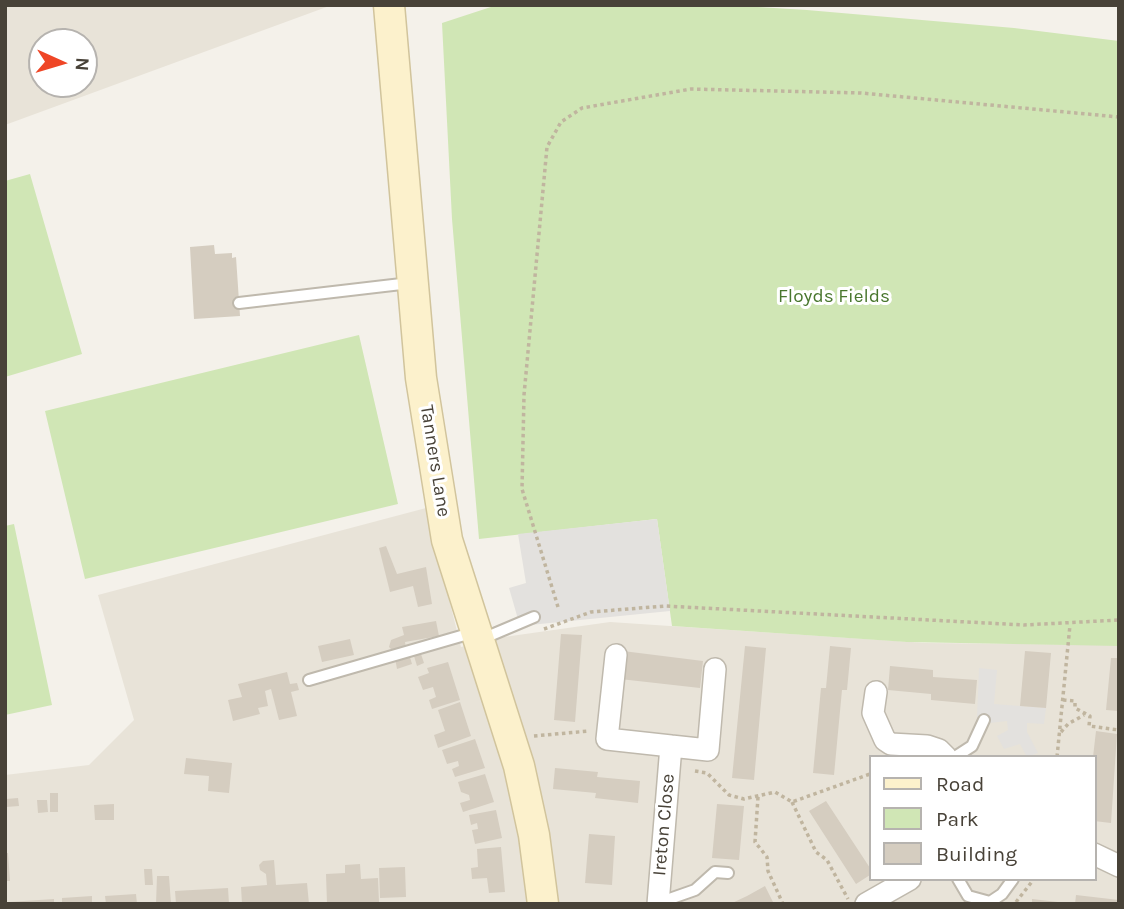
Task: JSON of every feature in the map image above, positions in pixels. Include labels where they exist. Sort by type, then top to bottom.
[{"type":"main road","name":"Tanners Lane","points":[[389,5],[421,378],[447,540],[519,765],[534,835],[542,904]]},
{"type":"street","points":[[608,729],[616,655]]},
{"type":"street","name":"Ireton Close","points":[[608,729],[607,740],[708,750],[715,669]]},
{"type":"street","points":[[876,692],[873,713],[885,740],[886,750],[927,746],[944,755]]},
{"type":"street","name":"Ireton Close","points":[[658,904],[671,746]]},
{"type":"street","points":[[1096,855],[1119,866]]},
{"type":"street","points":[[866,904],[907,881]]},
{"type":"lane","points":[[239,303],[413,282]]},
{"type":"lane","points":[[309,680],[476,636],[534,617]]},
{"type":"lane","points":[[958,755],[972,746],[984,720]]},
{"type":"lane","points":[[658,904],[695,890],[715,872],[728,873]]},
{"type":"lane","points":[[959,881],[968,896],[990,902],[1002,894],[1012,881]]},
{"type":"path","points":[[558,607],[522,489],[524,394],[547,147],[561,122],[582,108],[691,89],[860,93],[1119,117]]},
{"type":"path","points":[[541,630],[591,612],[665,606],[1024,625],[1070,625],[1119,620]]},
{"type":"path","points":[[1057,755],[1070,625]]},
{"type":"path","points":[[1063,700],[1075,701],[1075,708],[1090,716],[1089,726],[1119,730]]},
{"type":"path","points":[[1060,734],[1068,724],[1084,715]]},
{"type":"path","points":[[533,736],[608,729]]},
{"type":"path","points":[[668,773],[688,769],[707,774],[729,795],[758,797],[775,792],[792,802],[816,852],[827,860],[851,904]]},
{"type":"path","points":[[792,802],[869,774]]},
{"type":"path","points":[[758,797],[755,842],[767,857],[768,871],[783,904]]},
{"type":"shaded area","points":[[5,5],[332,5],[98,91],[98,28],[28,28],[28,98],[79,98],[5,125]]},
{"type":"shaded area","points":[[426,508],[461,647],[504,637],[610,622],[925,643],[1119,645],[1119,904],[5,904],[5,775],[89,765],[134,720],[98,595]]},
{"type":"shaded area","points":[[657,519],[670,611],[520,626],[509,588],[526,583],[518,534]]},
{"type":"shaded area","points":[[979,668],[997,670],[994,704],[1046,708],[1044,724],[1027,723],[1027,732],[1038,753],[1026,755],[1020,744],[1004,749],[997,736],[1008,730],[1007,721],[990,723],[977,717]]},
{"type":"green space","name":"Floyds Fields","points":[[497,5],[725,5],[1014,28],[1119,41],[1119,646],[907,642],[672,626],[657,519],[479,539],[452,219],[442,23]]},
{"type":"green space","points":[[30,174],[82,354],[5,377],[5,181]]},
{"type":"green space","points":[[359,335],[398,504],[85,579],[45,411]]},
{"type":"green space","points":[[14,524],[52,705],[5,715],[5,526]]},
{"type":"building","points":[[214,245],[215,254],[232,253],[232,258],[236,257],[240,316],[194,319],[190,247]]},
{"type":"building","points":[[386,546],[397,574],[426,567],[432,604],[418,607],[413,586],[390,592],[379,548]]},
{"type":"building","points":[[436,621],[439,636],[405,642],[406,648],[392,650],[389,647],[391,640],[404,635],[402,627]]},
{"type":"building","points":[[561,634],[582,635],[575,722],[554,720]]},
{"type":"building","points":[[350,639],[354,655],[322,662],[318,646]]},
{"type":"building","points":[[745,646],[766,648],[754,780],[732,778]]},
{"type":"building","points":[[830,646],[851,648],[847,690],[842,690],[834,775],[813,773],[821,688],[826,688]]},
{"type":"building","points":[[623,651],[703,661],[700,688],[620,679]]},
{"type":"building","points":[[1025,651],[1051,653],[1046,708],[1020,706]]},
{"type":"building","points":[[409,654],[412,664],[397,669],[395,658]]},
{"type":"building","points":[[421,654],[424,663],[417,666],[414,656]]},
{"type":"building","points":[[1111,658],[1119,658],[1119,711],[1106,710]]},
{"type":"building","points":[[448,662],[460,700],[432,709],[429,700],[436,697],[433,687],[423,690],[418,677],[429,673],[427,668]]},
{"type":"building","points":[[890,666],[933,670],[933,677],[977,680],[975,704],[931,700],[931,694],[888,690]]},
{"type":"building","points":[[287,672],[290,684],[297,683],[299,690],[291,692],[297,716],[279,720],[271,689],[265,691],[268,706],[258,708],[260,714],[233,721],[228,700],[242,697],[238,684]]},
{"type":"building","points":[[460,702],[471,736],[438,748],[434,735],[445,731],[438,710]]},
{"type":"building","points":[[1096,731],[1117,734],[1111,823],[1096,821],[1096,755],[1093,755]]},
{"type":"building","points":[[475,739],[485,768],[455,777],[452,769],[459,766],[458,761],[447,764],[442,750]]},
{"type":"building","points":[[186,758],[232,763],[229,793],[208,791],[209,776],[184,774]]},
{"type":"building","points":[[555,768],[598,772],[597,777],[640,781],[638,803],[595,798],[596,793],[553,789]]},
{"type":"building","points":[[485,774],[494,802],[463,812],[460,803],[470,800],[469,795],[461,792],[458,782]]},
{"type":"building","points":[[50,793],[58,793],[58,812],[50,812]]},
{"type":"building","points":[[18,798],[19,806],[6,807],[6,799]]},
{"type":"building","points":[[37,800],[47,800],[48,812],[38,813]]},
{"type":"building","points":[[826,801],[869,866],[869,876],[856,884],[809,811]]},
{"type":"building","points":[[114,804],[114,820],[95,820],[94,805]]},
{"type":"building","points":[[717,804],[744,806],[739,860],[712,858]]},
{"type":"building","points":[[496,810],[502,838],[475,844],[472,830],[478,829],[477,823],[471,825],[469,815]]},
{"type":"building","points":[[589,834],[615,836],[612,885],[585,883]]},
{"type":"building","points":[[501,847],[505,892],[489,893],[487,878],[472,879],[471,868],[478,867],[477,849]]},
{"type":"building","points":[[5,853],[8,853],[10,881],[5,881]]},
{"type":"building","points":[[274,860],[276,885],[307,883],[309,904],[242,904],[241,887],[267,885],[266,874],[260,870],[259,865],[263,861]]},
{"type":"building","points":[[360,864],[361,879],[378,878],[379,902],[327,904],[326,874],[345,873],[345,865]]},
{"type":"building","points":[[405,867],[406,897],[380,898],[379,868]]},
{"type":"building","points":[[144,869],[152,869],[153,885],[145,885]]},
{"type":"building","points":[[157,876],[169,876],[171,904],[156,904]]},
{"type":"building","points":[[765,886],[774,904],[730,904],[747,896]]},
{"type":"building","points":[[228,888],[229,904],[176,904],[175,891]]},
{"type":"building","points":[[136,894],[137,904],[106,904],[105,896]]},
{"type":"building","points":[[1076,895],[1119,900],[1119,904],[1075,904]]},
{"type":"building","points":[[92,896],[92,904],[62,904],[62,898]]},
{"type":"building","points":[[54,899],[54,904],[9,904],[9,902]]},
{"type":"building","points":[[1032,899],[1058,902],[1058,904],[1032,904]]}]
